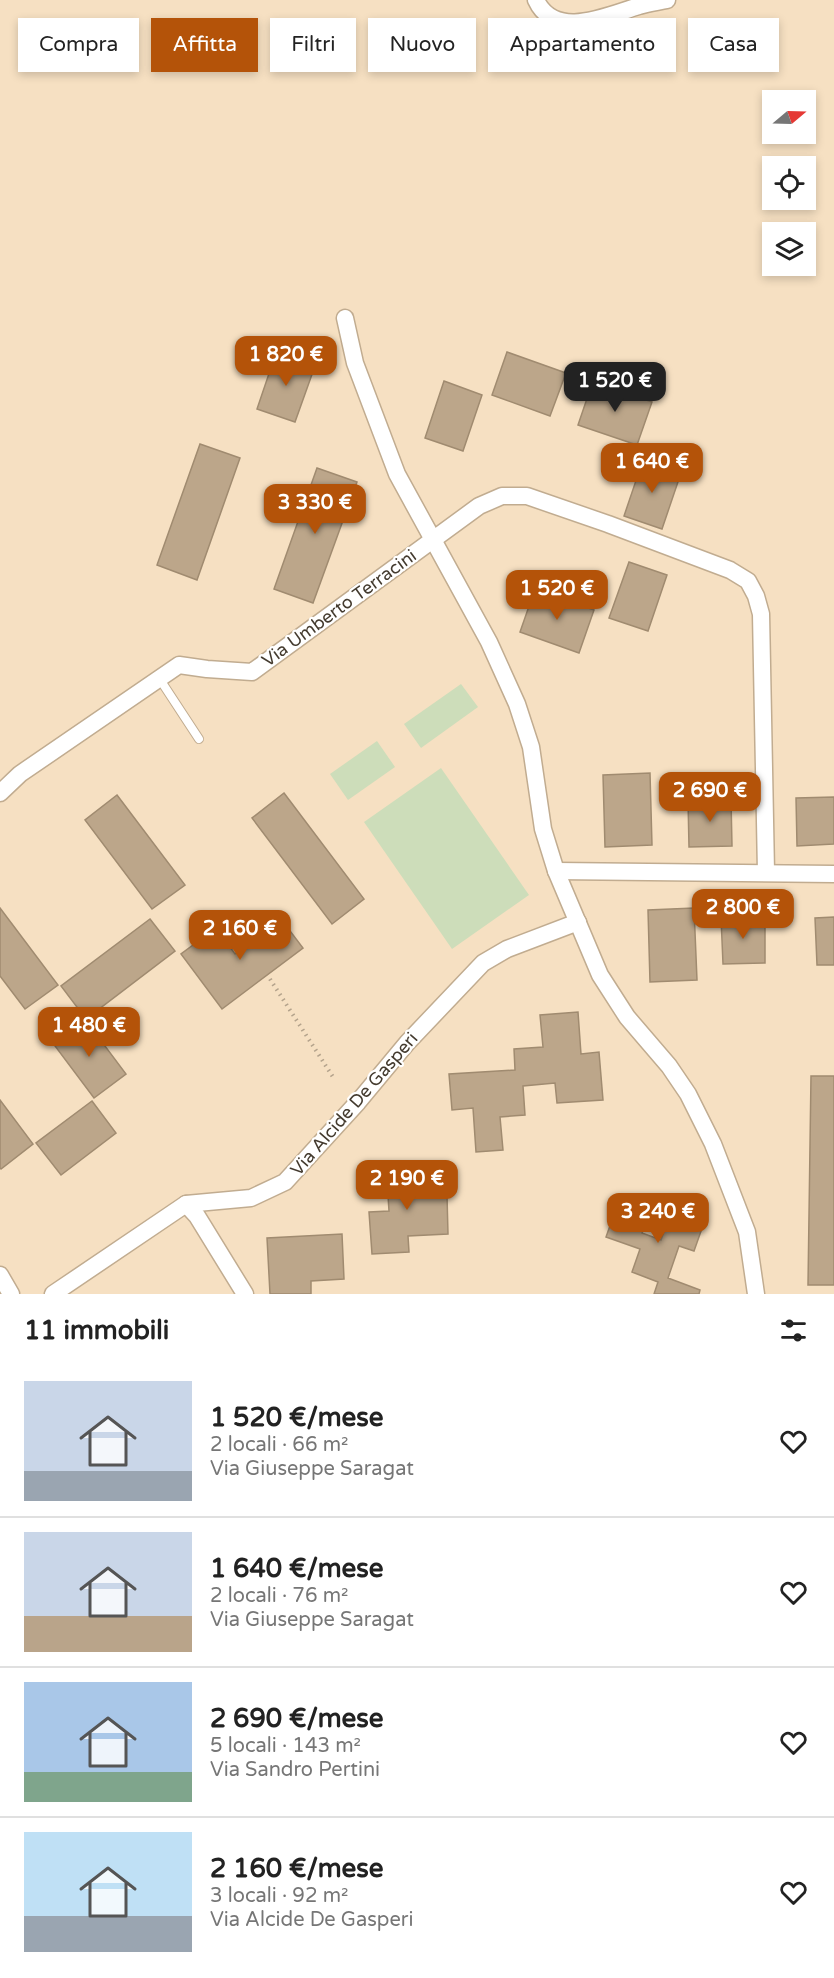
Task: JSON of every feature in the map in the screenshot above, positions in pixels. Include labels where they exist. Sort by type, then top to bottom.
[{"type":"street","points":[[536,0],[539,6],[553,18],[571,23],[596,20],[641,5],[667,0]]},
{"type":"street","points":[[345,318],[355,363],[397,474],[431,540],[489,642],[517,704],[531,747],[543,829],[556,871],[600,975],[627,1017],[669,1066],[688,1095],[708,1134],[747,1232],[756,1294]]},
{"type":"street","name":"Via Umberto Terracini","points":[[0,793],[20,774],[179,664],[207,669],[252,672],[479,506],[502,496],[527,496],[730,570],[748,581],[756,596],[761,614],[766,872]]},
{"type":"street","points":[[556,871],[834,874]]},
{"type":"street","name":"Via Alcide De Gasperi","points":[[53,1294],[186,1204],[251,1198],[285,1182],[358,1102],[406,1043],[483,963],[507,949],[578,922]]},
{"type":"street","points":[[186,1204],[197,1216],[245,1294]]},
{"type":"street","points":[[0,1275],[11,1294]]},
{"type":"lane","points":[[158,678],[199,739]]},
{"type":"path","points":[[270,979],[333,1077]]},
{"type":"green space","points":[[461,684],[478,707],[421,748],[404,724]]},
{"type":"green space","points":[[377,741],[395,767],[348,800],[330,774]]},
{"type":"green space","points":[[441,768],[529,895],[452,949],[364,822]]},
{"type":"building","points":[[507,352],[566,373],[550,416],[492,395]]},
{"type":"building","points":[[276,353],[315,366],[295,422],[257,409]]},
{"type":"building","points":[[444,381],[482,395],[463,451],[425,438]]},
{"type":"building","points":[[593,381],[652,402],[637,445],[578,425]]},
{"type":"building","points":[[200,444],[240,458],[197,580],[157,565]]},
{"type":"building","points":[[643,460],[681,473],[662,529],[624,516]]},
{"type":"building","points":[[317,468],[357,482],[313,603],[274,589]]},
{"type":"building","points":[[629,562],[667,575],[648,631],[609,618]]},
{"type":"building","points":[[535,589],[594,610],[579,653],[520,632]]},
{"type":"building","points":[[650,773],[652,845],[605,847],[603,775]]},
{"type":"building","points":[[284,793],[364,899],[332,924],[252,818]]},
{"type":"building","points":[[117,795],[185,885],[152,909],[85,820]]},
{"type":"building","points":[[834,797],[834,844],[797,846],[796,798]]},
{"type":"building","points":[[731,799],[732,846],[689,847],[688,800]]},
{"type":"building","points":[[0,908],[58,985],[25,1009],[0,976]]},
{"type":"building","points":[[694,908],[697,980],[650,982],[648,910]]},
{"type":"building","points":[[765,916],[765,963],[723,964],[721,917]]},
{"type":"building","points":[[834,917],[834,965],[817,965],[815,918]]},
{"type":"building","points":[[150,919],[175,951],[86,1019],[61,986]]},
{"type":"building","points":[[281,919],[303,948],[222,1009],[181,954],[216,928],[235,954]]},
{"type":"building","points":[[578,1012],[581,1054],[599,1052],[603,1100],[557,1103],[555,1083],[523,1086],[525,1115],[500,1117],[503,1150],[476,1152],[473,1108],[452,1110],[449,1074],[515,1070],[514,1049],[543,1047],[540,1015]]},
{"type":"building","points":[[84,1018],[126,1074],[94,1098],[52,1042]]},
{"type":"building","points":[[811,1076],[834,1076],[834,1285],[808,1285]]},
{"type":"building","points":[[0,1100],[33,1144],[1,1169],[0,1168]]},
{"type":"building","points":[[92,1101],[116,1133],[61,1175],[36,1143]]},
{"type":"building","points":[[425,1163],[426,1196],[447,1195],[448,1234],[408,1236],[409,1252],[372,1254],[369,1212],[389,1211],[386,1165]]},
{"type":"building","points":[[618,1203],[649,1214],[642,1233],[661,1240],[673,1205],[706,1217],[694,1251],[679,1246],[668,1278],[700,1290],[699,1294],[654,1294],[658,1282],[632,1272],[640,1249],[606,1237]]},
{"type":"building","points":[[342,1234],[344,1279],[311,1281],[311,1294],[270,1294],[267,1238]]}]
